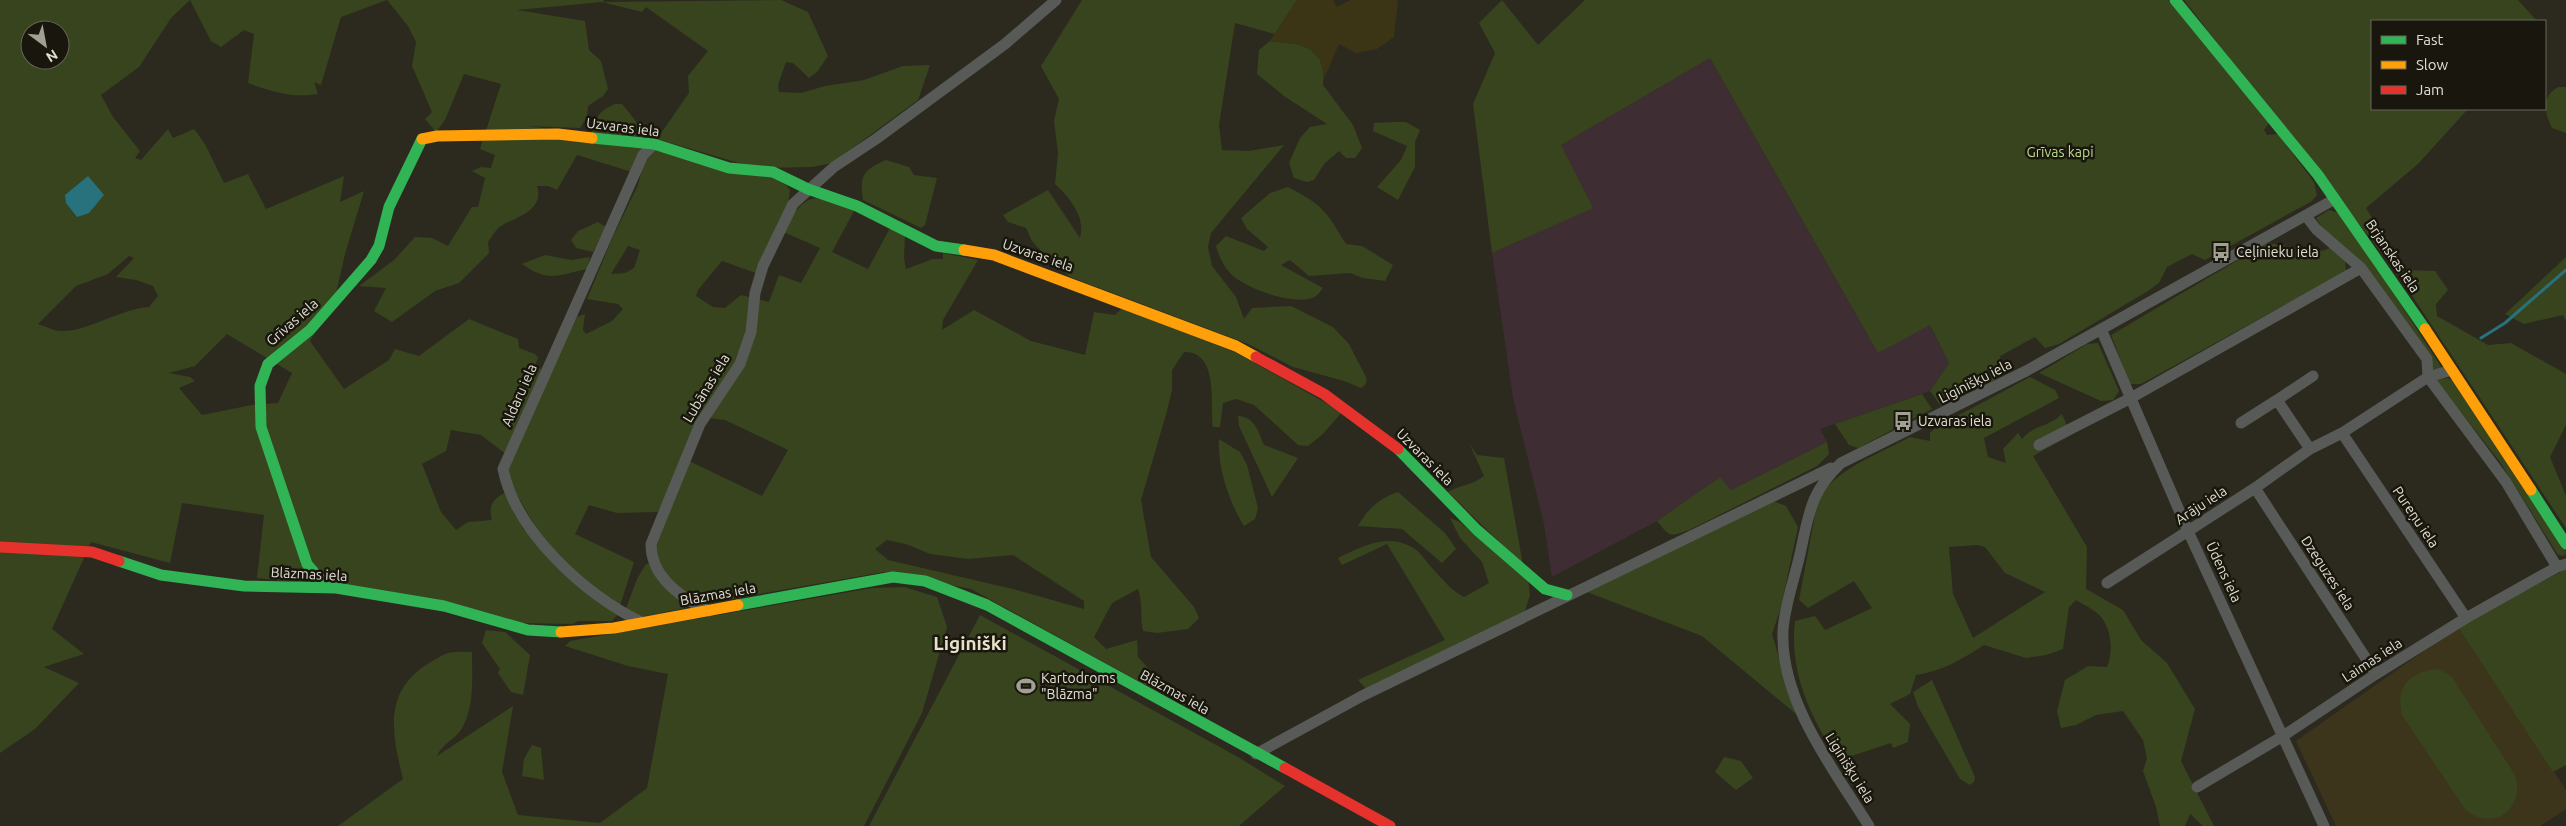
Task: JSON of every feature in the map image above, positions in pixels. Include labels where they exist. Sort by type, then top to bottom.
[{"type":"street","name":"Lubānas iela","points":[[709,611],[690,602],[664,578],[651,558],[651,544],[700,424],[740,364],[751,332],[755,293],[763,266],[777,232],[793,204],[834,167],[876,140],[1005,44],[1056,0]]},
{"type":"street","name":"Brjanskas iela","points":[[2175,0],[2278,124],[2335,199],[2452,370],[2566,544]]},
{"type":"street","name":"Uzvaras iela","points":[[421,139],[437,136],[558,134],[654,144],[729,168],[773,172],[808,189],[857,206],[936,246],[994,255],[1236,346],[1324,394],[1382,435],[1408,458],[1477,530],[1545,589],[1567,595]]},
{"type":"street","name":"Grīvas iela","points":[[336,588],[320,579],[307,564],[298,542],[261,427],[260,386],[268,364],[310,330],[371,260],[379,246],[389,207],[421,139]]},
{"type":"street","name":"Aldaru iela","points":[[640,622],[614,608],[572,576],[524,516],[506,485],[503,469],[643,155],[654,144]]},
{"type":"street","name":"Liginišķu iela","points":[[1869,826],[1811,734],[1794,694],[1786,662],[1783,631],[1809,513],[1817,490],[1841,463],[2026,371],[2335,199]]},
{"type":"street","points":[[2306,216],[2316,229],[2361,268],[2427,359],[2428,376],[2506,482],[2561,566]]},
{"type":"street","points":[[2039,445],[2129,399],[2361,268]]},
{"type":"street","name":"Ūdens iela","points":[[2101,329],[2129,399],[2188,531],[2324,826]]},
{"type":"street","name":"Arāju iela","points":[[2107,583],[2255,488],[2310,450],[2342,433],[2428,376],[2452,370]]},
{"type":"street","points":[[2241,423],[2313,376]]},
{"type":"street","points":[[2277,400],[2310,450]]},
{"type":"street","name":"Pureņu iela","points":[[2342,433],[2466,618]]},
{"type":"street","points":[[1256,754],[1362,696],[1841,463]]},
{"type":"street","name":"Dzeguzes iela","points":[[2255,488],[2376,674]]},
{"type":"street","name":"Blāzmas iela","points":[[0,547],[92,552],[161,575],[244,586],[336,588],[444,606],[528,630],[576,631],[614,628],[893,577],[924,581],[987,605],[1390,826]]},
{"type":"street","name":"Laimas iela","points":[[2197,787],[2283,736],[2376,674],[2466,618],[2561,566]]},
{"type":"shaded area","points":[[1710,58],[1878,353],[1929,324],[1949,363],[1930,391],[1820,429],[1827,442],[1731,490],[1720,477],[1657,521],[1552,577],[1544,524],[1513,398],[1492,253],[1592,208],[1561,145]]},
{"type":"shaded area","points":[[2458,627],[2566,790],[2566,809],[2540,826],[2336,826],[2296,741]]},
{"type":"green space","points":[[0,0],[190,0],[171,18],[139,67],[101,95],[113,117],[140,151],[135,158],[141,160],[168,129],[173,138],[194,129],[205,144],[224,183],[248,174],[266,209],[344,176],[340,202],[364,191],[345,254],[335,298],[310,341],[344,389],[389,360],[395,349],[419,356],[469,319],[518,339],[519,348],[535,354],[538,358],[535,366],[549,373],[577,317],[585,314],[583,330],[586,334],[612,321],[623,309],[618,304],[587,299],[612,239],[638,185],[645,158],[654,150],[770,176],[786,185],[790,190],[788,205],[756,273],[722,261],[698,290],[696,296],[713,307],[725,308],[741,295],[769,302],[779,275],[801,283],[820,248],[781,231],[805,202],[819,198],[855,209],[832,252],[868,269],[890,228],[905,235],[904,258],[906,269],[933,259],[943,259],[943,253],[978,260],[943,320],[942,330],[974,310],[1031,341],[1085,355],[1094,312],[1115,315],[1122,308],[1237,353],[1342,412],[1323,434],[1308,446],[1298,445],[1254,405],[1236,399],[1223,403],[1220,427],[1213,427],[1212,393],[1208,369],[1203,360],[1195,354],[1184,352],[1172,370],[1172,390],[1167,411],[1141,500],[1151,557],[1194,607],[1199,618],[1188,629],[1157,633],[1143,631],[1138,589],[1112,603],[1094,637],[1106,649],[1137,640],[1138,657],[1174,696],[1158,692],[971,589],[884,572],[709,603],[684,592],[668,577],[657,558],[655,542],[689,461],[762,496],[788,450],[725,420],[708,418],[658,512],[617,513],[589,505],[575,534],[634,562],[617,615],[612,621],[578,621],[573,624],[516,623],[295,582],[257,578],[264,515],[182,503],[170,563],[91,542],[52,629],[84,654],[44,667],[79,683],[35,729],[0,753]],"holes":[[[628,246],[640,250],[634,268],[625,273],[611,274]],[[129,256],[134,258],[116,277],[136,280],[153,286],[158,296],[149,307],[126,312],[70,331],[58,331],[38,324],[76,286],[108,274]],[[227,334],[292,373],[278,403],[252,405],[202,415],[179,388],[195,381],[190,377],[169,373],[195,366]],[[451,430],[481,435],[511,458],[506,468],[508,479],[536,528],[525,531],[514,513],[506,492],[498,497],[491,506],[492,520],[468,522],[456,530],[441,512],[422,464],[446,451]],[[887,540],[906,544],[930,554],[968,559],[1013,555],[1084,601],[1084,609],[1013,589],[888,560],[875,549]]]},
{"type":"green space","points":[[190,0],[387,0],[341,17],[321,85],[314,82],[318,94],[300,95],[283,93],[248,83],[254,34],[244,30],[221,47],[211,41]]},
{"type":"green space","points":[[387,0],[604,0],[603,2],[781,0],[808,12],[828,56],[817,72],[809,78],[793,63],[786,62],[778,85],[779,92],[801,93],[825,86],[864,80],[903,66],[930,65],[918,100],[832,163],[812,167],[756,168],[657,139],[689,93],[688,76],[708,51],[646,7],[642,12],[602,2],[517,10],[585,21],[589,50],[601,61],[608,89],[603,96],[588,106],[587,117],[580,128],[529,126],[648,145],[632,172],[577,155],[557,190],[548,186],[537,186],[537,202],[533,207],[497,229],[488,242],[489,253],[459,283],[435,291],[392,322],[374,311],[386,288],[359,286],[394,260],[415,237],[432,238],[448,246],[472,207],[478,207],[485,178],[472,171],[481,167],[491,168],[495,155],[480,149],[501,84],[464,74],[445,120],[436,132],[425,119],[432,112],[412,66],[416,42],[408,26]]},
{"type":"green space","points":[[1082,0],[1297,0],[1275,34],[1235,23],[1219,125],[1222,150],[1249,151],[1284,145],[1211,233],[1208,247],[1212,266],[1236,297],[1244,319],[1252,308],[1291,306],[1333,327],[1349,344],[1367,379],[1365,385],[1361,388],[1344,381],[1293,367],[1248,344],[1070,277],[1032,241],[1026,228],[1008,222],[1003,215],[1048,190],[1080,238],[1081,223],[1079,215],[1066,195],[1055,184],[1058,153],[1054,121],[1059,99],[1041,66]]},
{"type":"green space","name":"Grīvas kapi","points":[[1502,0],[1538,45],[1585,0],[2168,0],[2269,123],[2264,130],[2267,135],[2278,134],[2314,182],[2317,195],[2312,201],[2205,260],[2192,254],[2167,267],[2159,283],[2148,291],[2059,344],[2045,348],[2035,337],[2000,356],[2002,370],[1992,383],[1946,408],[1941,406],[1930,391],[1949,363],[1930,325],[1878,353],[1710,58],[1561,145],[1593,208],[1492,253],[1473,104],[1495,53],[1479,23]]},
{"type":"green space","points":[[2184,0],[2518,0],[2536,20],[2371,20],[2371,110],[2467,110],[2418,164],[2366,208],[2404,270],[2435,271],[2448,290],[2436,304],[2437,316],[2488,345],[2511,343],[2566,374],[2566,425],[2550,457],[2566,496],[2566,528],[2395,270]]},
{"type":"green space","points":[[1270,41],[1306,45],[1319,58],[1324,66],[1323,85],[1353,125],[1362,148],[1355,158],[1346,158],[1339,151],[1324,164],[1314,180],[1307,182],[1294,178],[1289,163],[1300,138],[1310,127],[1327,124],[1284,96],[1257,74],[1259,50]]},
{"type":"green space","points":[[2558,87],[2566,87],[2566,133],[2552,128],[2546,111],[2549,95]]},
{"type":"green space","points":[[615,104],[622,104],[635,120],[643,137],[592,133],[594,123],[599,115]]},
{"type":"green space","points":[[1406,122],[1420,130],[1415,142],[1415,167],[1398,200],[1377,187],[1401,160],[1407,146],[1373,131],[1374,123]]},
{"type":"green space","points":[[886,160],[909,167],[914,175],[937,178],[925,225],[921,228],[863,200],[862,185],[865,174],[868,170]]},
{"type":"green space","points":[[1288,187],[1317,204],[1328,216],[1346,244],[1362,246],[1393,265],[1385,281],[1363,278],[1350,273],[1309,276],[1290,260],[1281,265],[1323,288],[1316,296],[1297,300],[1272,295],[1259,290],[1247,285],[1231,274],[1222,261],[1216,246],[1226,236],[1264,251],[1268,247],[1247,229],[1241,218],[1270,193]]},
{"type":"green space","points":[[2329,210],[2342,214],[2442,368],[2438,370],[2433,369],[2390,302],[2322,227],[2316,218]]},
{"type":"green space","points":[[598,222],[606,227],[593,252],[576,248],[571,240],[578,231]]},
{"type":"green space","points":[[2267,243],[2322,251],[2330,248],[2345,261],[2346,271],[2141,384],[2130,384],[2111,335]]},
{"type":"green space","points":[[545,255],[571,260],[590,257],[587,269],[553,276],[539,274],[522,264]]},
{"type":"green space","points":[[2566,257],[2566,321],[2563,315],[2524,324],[2505,314]]},
{"type":"green space","points":[[2098,343],[2119,391],[2113,400],[2101,401],[2039,373],[2087,344]]},
{"type":"green space","points":[[2030,377],[2055,390],[2059,398],[1984,438],[1988,457],[2006,463],[2003,449],[2018,433],[2022,439],[2032,430],[2051,422],[2062,414],[2071,435],[2033,456],[2087,547],[2086,589],[2123,610],[2141,640],[2167,663],[2195,709],[2181,761],[2214,826],[2203,826],[2190,814],[2185,826],[2160,826],[2156,807],[2143,771],[2147,758],[2143,740],[2123,711],[2096,715],[2076,725],[2061,728],[2057,711],[2065,680],[2088,666],[2107,667],[2110,655],[2110,636],[2102,618],[2076,600],[2069,607],[2063,649],[2046,655],[2026,658],[1984,645],[1951,664],[1934,671],[1916,675],[1910,694],[1890,704],[1910,724],[1908,742],[1893,748],[1891,743],[1839,760],[1819,728],[1804,695],[1795,659],[1795,621],[1815,616],[1825,630],[1872,608],[1854,581],[1808,608],[1799,600],[1818,499],[1826,488],[1847,470],[1910,437],[1930,441],[1930,433],[1935,428]],"holes":[[[1977,545],[1985,547],[2005,573],[2045,592],[1973,638],[1953,594],[1949,547]]]},
{"type":"green space","points":[[2448,378],[2453,380],[2566,552],[2564,556],[2558,555],[2500,462],[2435,379]]},
{"type":"green space","points":[[1922,394],[1932,409],[1858,448],[1849,445],[1835,424]]},
{"type":"green space","points":[[1238,416],[1252,422],[1258,430],[1264,445],[1298,458],[1272,497],[1239,426]]},
{"type":"green space","points":[[1219,439],[1240,452],[1247,465],[1258,508],[1255,519],[1244,526],[1233,506],[1225,484],[1220,461]]},
{"type":"green space","points":[[1827,442],[1829,454],[1817,466],[1689,530],[1670,534],[1657,521],[1720,477],[1731,490]]},
{"type":"green space","points":[[1469,443],[1477,455],[1504,458],[1523,565],[1448,492],[1484,476]]},
{"type":"green space","points":[[1398,492],[1445,533],[1456,549],[1442,563],[1402,529],[1358,526],[1375,505],[1385,497]]},
{"type":"green space","points":[[1773,501],[1786,506],[1798,527],[1781,607],[1772,634],[1796,714],[1702,636],[1587,592]]},
{"type":"green space","points":[[1450,518],[1460,522],[1528,580],[1530,595],[1525,611],[1367,690],[1358,680],[1445,640],[1387,544],[1342,565],[1338,558],[1366,545],[1385,541],[1405,544],[1415,549],[1447,584],[1464,597],[1489,583],[1482,562],[1460,538]]},
{"type":"green space","points":[[646,564],[650,564],[687,604],[686,608],[636,618],[625,611],[637,579]]},
{"type":"green space","points":[[2566,569],[2566,765],[2553,772],[2458,627]]},
{"type":"green space","points":[[904,587],[937,597],[947,627],[922,713],[864,826],[338,826],[403,779],[394,731],[394,716],[397,702],[403,688],[412,676],[443,655],[452,652],[472,652],[472,692],[469,712],[461,730],[442,748],[437,756],[513,706],[502,772],[518,815],[600,823],[647,788],[668,674],[628,666],[565,646],[570,641],[872,588]]},
{"type":"green space","name":"Kartodroms \"Blāzma\"","points":[[980,615],[1238,757],[1285,786],[1239,826],[869,826]]},
{"type":"green space","points":[[486,630],[505,632],[530,655],[523,695],[511,692],[498,673],[500,669],[482,643]]},
{"type":"green space","points":[[2438,669],[2452,677],[2515,775],[2517,792],[2515,800],[2506,813],[2499,817],[2491,819],[2480,817],[2473,815],[2465,809],[2402,715],[2401,696],[2407,682],[2420,673]]},
{"type":"green space","points":[[1932,680],[1975,777],[1974,782],[1970,785],[1960,779],[1918,707],[1913,692]]},
{"type":"green space","points":[[532,745],[541,748],[544,780],[522,776],[524,759]]},
{"type":"green space","points":[[1724,757],[1741,761],[1753,778],[1736,790],[1715,772]]},
{"type":"sand","points":[[1297,0],[1333,0],[1337,7],[1351,0],[1398,0],[1394,37],[1377,49],[1356,53],[1339,44],[1323,81],[1320,60],[1315,53],[1300,45],[1270,41]]},
{"type":"water","points":[[88,176],[104,195],[89,213],[77,217],[66,203],[65,195]]},
{"type":"waterway","points":[[2481,338],[2505,323],[2566,270]]},
{"type":"traffic: fast","points":[[2175,0],[2318,175],[2425,329]]},
{"type":"traffic: fast","points":[[592,138],[654,144],[729,168],[773,172],[808,189],[857,206],[936,246],[964,250]]},
{"type":"traffic: fast","points":[[336,588],[320,579],[307,564],[261,427],[260,386],[268,364],[310,330],[371,260],[379,246],[389,207],[422,139]]},
{"type":"traffic: fast","points":[[1398,449],[1477,530],[1545,589],[1567,595]]},
{"type":"traffic: fast","points":[[2531,490],[2566,544]]},
{"type":"traffic: fast","points":[[119,561],[161,575],[244,586],[336,588],[444,606],[528,630],[561,632]]},
{"type":"traffic: fast","points":[[738,605],[893,577],[925,581],[987,605],[1285,768]]},
{"type":"traffic: slow","points":[[422,139],[437,136],[558,134],[592,138]]},
{"type":"traffic: slow","points":[[964,250],[994,255],[1236,346],[1256,357]]},
{"type":"traffic: slow","points":[[2425,329],[2531,490]]},
{"type":"traffic: slow","points":[[561,632],[614,628],[738,605]]},
{"type":"traffic: jam","points":[[1256,357],[1324,394],[1398,449]]},
{"type":"traffic: jam","points":[[0,547],[92,552],[119,561]]},
{"type":"traffic: jam","points":[[1285,768],[1390,826]]},
{"type":"place","name":"Ceļinieku iela","points":[[2221,252]]},
{"type":"place","name":"Uzvaras iela","points":[[1903,421]]},
{"type":"place","name":"Kartodroms \"Blāzma\"","points":[[1026,686]]},
{"type":"district","name":"Liginiški","points":[[970,643]]}]
